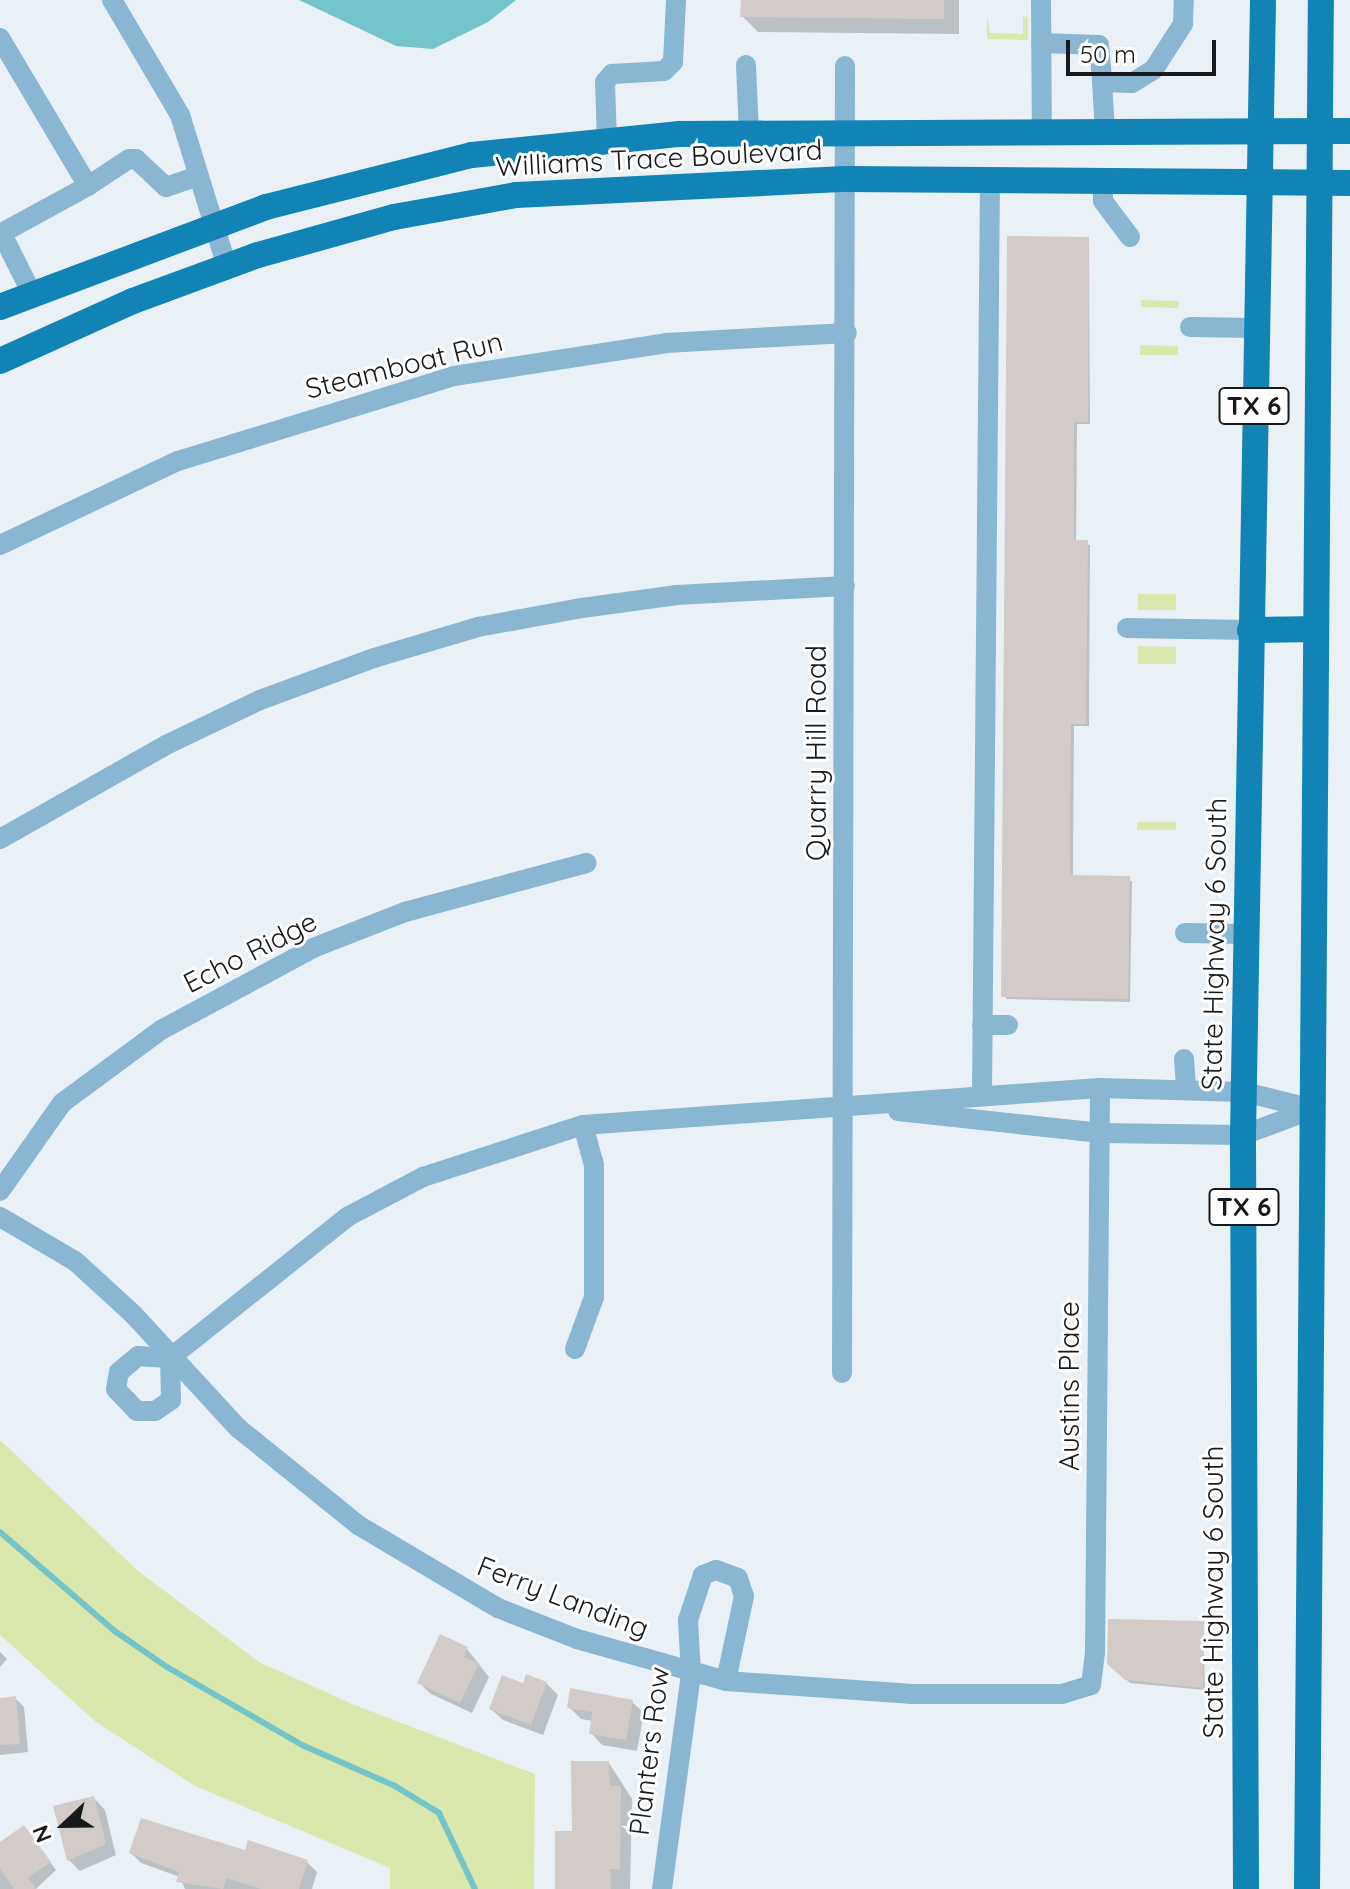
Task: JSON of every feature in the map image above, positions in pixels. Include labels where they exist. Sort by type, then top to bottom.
[{"type":"main road","name":"State Highway 6 South","points":[[1246,1889],[1243,1135],[1258,130],[1263,0]]},
{"type":"main road","name":"TX 6","points":[[1307,1889],[1321,0]]},
{"type":"main road","name":"Williams Trace Boulevard","points":[[0,307],[212,225],[472,155],[607,142],[749,134],[1350,131]]},
{"type":"main road","name":"Williams Trace Boulevard","points":[[0,361],[133,301],[227,267],[394,217],[516,195],[846,179],[1350,183]]},
{"type":"main road","points":[[1250,630],[1316,629]]},
{"type":"street","points":[[112,0],[180,115],[227,267]]},
{"type":"street","points":[[607,142],[605,82],[612,74],[664,71],[673,62],[676,0]]},
{"type":"street","points":[[1041,0],[1042,131]]},
{"type":"street","points":[[1102,82],[1132,83],[1154,69],[1183,24],[1184,0]]},
{"type":"street","points":[[0,38],[88,186]]},
{"type":"street","points":[[1041,43],[1099,45],[1105,131]]},
{"type":"street","points":[[746,65],[749,134]]},
{"type":"street","name":"Quarry Hill Road","points":[[842,1373],[847,333],[845,66]]},
{"type":"street","points":[[32,294],[1,234],[88,186],[129,159],[136,159],[166,187],[198,176]]},
{"type":"street","points":[[982,1095],[990,179]]},
{"type":"street","points":[[1103,180],[1103,201],[1130,237]]},
{"type":"street","points":[[1190,327],[1256,328]]},
{"type":"street","name":"Steamboat Run","points":[[0,545],[178,461],[454,376],[666,343],[847,333]]},
{"type":"street","points":[[0,839],[166,745],[260,700],[374,658],[478,627],[582,608],[677,595],[845,586]]},
{"type":"street","points":[[1127,628],[1250,630]]},
{"type":"street","name":"Echo Ridge","points":[[0,1191],[62,1103],[161,1030],[313,948],[405,912],[587,863]]},
{"type":"street","points":[[1185,933],[1246,934]]},
{"type":"street","points":[[982,1025],[1008,1025]]},
{"type":"street","points":[[1184,1059],[1186,1090]]},
{"type":"street","points":[[170,1358],[347,1217],[423,1177],[583,1125],[1100,1088],[1244,1092],[1313,1109]]},
{"type":"street","name":"Austins Place","points":[[1091,1685],[1100,1088]]},
{"type":"street","points":[[843,1104],[1099,1133],[1243,1135],[1313,1109]]},
{"type":"street","points":[[575,1349],[594,1297],[594,1165],[583,1125]]},
{"type":"street","name":"Ferry Landing","points":[[0,1217],[75,1261],[238,1428],[292,1473],[423,1568],[498,1608],[691,1674],[726,1681],[910,1694],[1062,1694],[1091,1685]]},
{"type":"street","name":"Planters Row","points":[[662,1889],[691,1674],[688,1620],[695,1591],[703,1575],[729,1572],[738,1578],[744,1596],[726,1681]]},
{"type":"green space","points":[[987,16],[990,33],[1023,34],[1023,16],[1028,17],[1028,40],[987,39]]},
{"type":"green space","points":[[1141,300],[1179,301],[1178,308],[1141,307]]},
{"type":"green space","points":[[1140,345],[1178,346],[1178,355],[1140,355]]},
{"type":"green space","points":[[1138,594],[1176,594],[1176,610],[1138,610]]},
{"type":"green space","points":[[1138,646],[1176,647],[1176,664],[1138,664]]},
{"type":"green space","points":[[1137,822],[1176,822],[1176,830],[1137,830]]},
{"type":"green space","points":[[0,1440],[138,1571],[259,1662],[352,1704],[535,1774],[534,1889],[390,1889],[390,1868],[195,1786],[96,1722],[0,1635]]},
{"type":"water","points":[[299,0],[516,0],[488,22],[433,49],[396,46]]},
{"type":"building","points":[[741,0],[944,0],[944,19],[740,17]]},
{"type":"building","points":[[1007,236],[1089,237],[1088,422],[1074,422],[1074,540],[1088,540],[1086,724],[1071,724],[1070,875],[1130,876],[1128,999],[1001,997]]},
{"type":"building","points":[[1108,1619],[1204,1621],[1203,1688],[1125,1680],[1107,1664]]},
{"type":"building","points":[[440,1634],[468,1647],[464,1657],[479,1663],[460,1703],[417,1683]]},
{"type":"building","points":[[526,1674],[547,1682],[531,1725],[489,1709],[502,1675],[523,1683]]},
{"type":"building","points":[[570,1688],[633,1700],[626,1740],[589,1734],[592,1712],[567,1708]]},
{"type":"building","points":[[16,1696],[20,1744],[0,1745],[0,1698]]},
{"type":"building","points":[[571,1761],[609,1761],[610,1786],[621,1786],[620,1869],[610,1869],[611,1889],[555,1889],[555,1831],[572,1831]]},
{"type":"building","points":[[94,1796],[106,1844],[67,1861],[53,1806]]},
{"type":"building","points":[[141,1818],[245,1850],[248,1840],[308,1860],[299,1889],[261,1889],[227,1878],[223,1889],[176,1882],[179,1872],[129,1853]]},
{"type":"building","points":[[24,1825],[51,1862],[28,1878],[36,1889],[14,1889],[0,1869],[0,1842]]},
{"type":"waterway","points":[[0,1532],[116,1632],[167,1667],[302,1745],[395,1786],[439,1813],[475,1889]]}]
